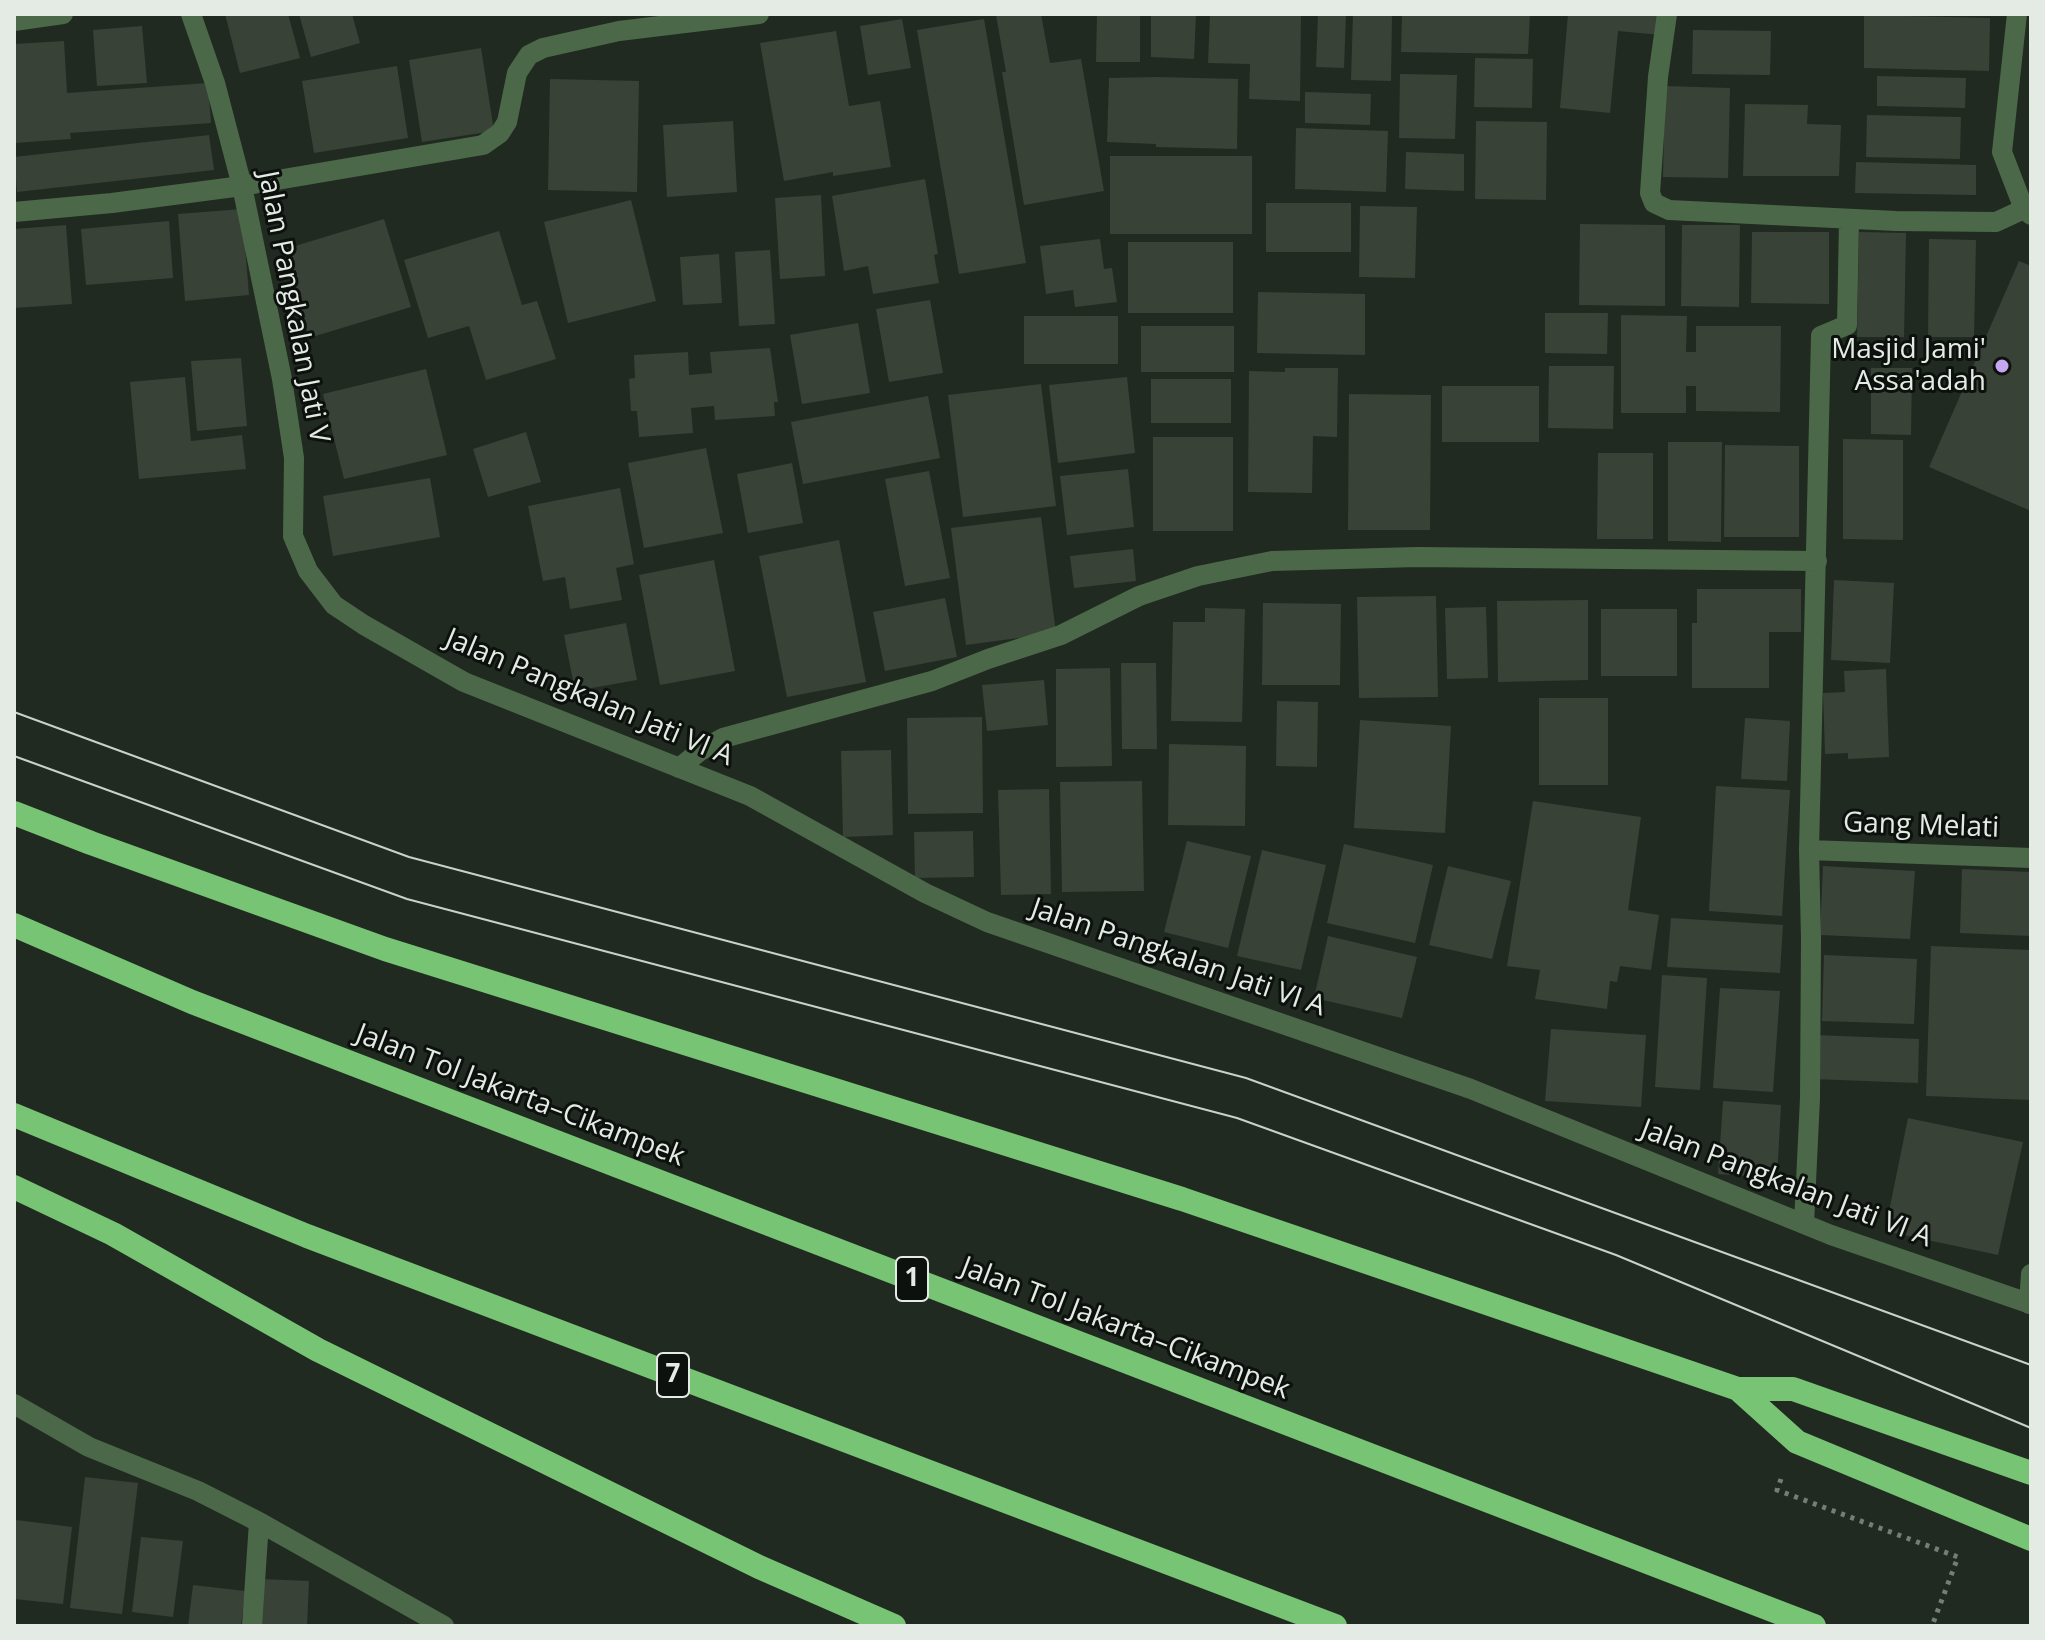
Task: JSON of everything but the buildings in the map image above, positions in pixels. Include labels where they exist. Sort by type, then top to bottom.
[{"type":"highway","points":[[14,813],[385,949],[1182,1199],[1738,1389],[1793,1389],[2031,1473]]},
{"type":"highway","name":"Jalan Tol Jakarta–Cikampek","points":[[14,925],[192,1002],[1814,1626]]},
{"type":"highway","name":"7","points":[[14,1115],[322,1242],[1335,1626]]},
{"type":"highway","points":[[14,1187],[113,1234],[318,1350],[759,1567],[894,1626]]},
{"type":"highway","points":[[1738,1389],[1797,1442],[2031,1539]]},
{"type":"street","points":[[14,21],[63,14]]},
{"type":"street","name":"Jalan Pangkalan Jati V","points":[[191,14],[215,83],[242,186],[282,379],[294,458],[293,536],[308,571],[334,605]]},
{"type":"street","points":[[14,212],[242,186],[483,145],[500,133],[507,122],[517,73],[529,55],[543,48],[619,31],[759,14]]},
{"type":"street","points":[[1667,14],[1658,77],[1650,193],[1654,203],[1669,210],[1849,221],[1996,222],[2027,212],[2002,152],[2017,14]]},
{"type":"street","points":[[1804,1224],[1821,336],[1847,325],[1849,221]]},
{"type":"street","points":[[679,768],[723,738],[932,681],[1061,635],[1139,596],[1198,576],[1272,561],[1417,557],[1817,561]]},
{"type":"street","name":"Jalan Pangkalan Jati VI A","points":[[334,605],[464,682],[750,796],[925,893],[987,922],[1471,1089],[1804,1224],[2030,1304]]},
{"type":"street","name":"Gang Melati","points":[[1809,850],[2031,858]]},
{"type":"street","points":[[2030,1304],[2031,1274]]},
{"type":"street","points":[[14,1404],[89,1447],[198,1491],[259,1522],[444,1626]]},
{"type":"street","points":[[252,1626],[259,1522]]},
{"type":"path","points":[[1777,1490],[1958,1557],[1932,1626]]},
{"type":"tram line","points":[[14,712],[409,857],[1246,1078],[2031,1365]]},
{"type":"tram line","points":[[14,756],[407,899],[1237,1118],[1616,1255],[2031,1428]]},
{"type":"place","name":"Masjid Jami' Assa'adah","points":[[2002,366]]}]
